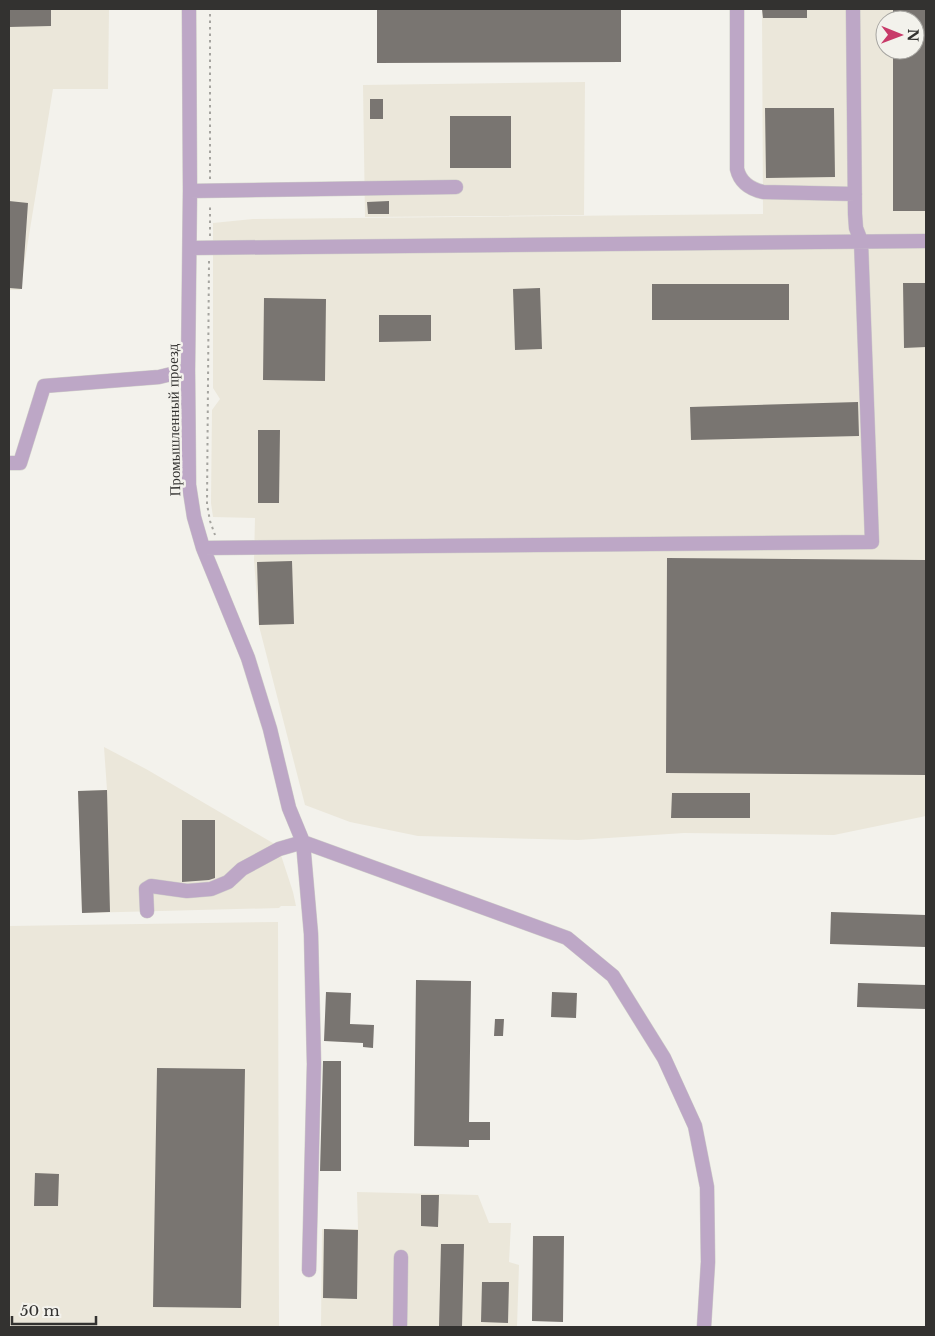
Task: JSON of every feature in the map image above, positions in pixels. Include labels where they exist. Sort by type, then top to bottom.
[{"type":"street","name":"Промышленный проезд","points":[[189,9],[189,485],[194,517],[203,548],[248,658],[270,729],[289,808],[303,842],[312,934],[314,1064],[309,1270]]},
{"type":"street","points":[[736,9],[737,169],[739,176],[754,190],[763,192],[855,194]]},
{"type":"street","points":[[203,548],[872,542],[861,241],[856,228],[853,9]]},
{"type":"street","points":[[190,191],[456,187]]},
{"type":"street","points":[[190,248],[926,241]]},
{"type":"street","points":[[9,463],[20,463],[44,386],[160,377],[188,370]]},
{"type":"street","points":[[147,911],[146,889],[151,886],[187,891],[211,889],[228,882],[242,869],[279,849],[303,842],[567,938],[613,976],[664,1058],[695,1126],[707,1187],[708,1262],[704,1327]]},
{"type":"street","points":[[400,1327],[401,1257]]},
{"type":"path","points":[[210,9],[207,504],[210,521],[221,548]]},
{"type":"shaded area","points":[[9,9],[109,9],[108,89],[53,89],[20,290],[9,290]]},
{"type":"shaded area","points":[[762,9],[926,9],[926,816],[834,835],[684,833],[578,840],[418,836],[350,822],[305,805],[259,626],[254,560],[255,518],[213,517],[211,503],[212,410],[220,399],[213,388],[213,223],[253,219],[763,214]]},
{"type":"shaded area","points":[[585,82],[584,215],[365,217],[363,85]]},
{"type":"shaded area","points":[[104,747],[146,769],[278,846],[296,906],[82,913],[78,791],[107,790]]},
{"type":"shaded area","points":[[278,922],[279,1327],[9,1327],[9,926]]},
{"type":"shaded area","points":[[357,1192],[478,1195],[489,1223],[511,1223],[509,1262],[519,1265],[517,1327],[321,1327],[322,1229],[358,1229]]},
{"type":"building","points":[[9,9],[51,9],[51,26],[9,27]]},
{"type":"building","points":[[377,9],[621,9],[621,62],[377,63]]},
{"type":"building","points":[[762,9],[807,9],[807,18],[763,18]]},
{"type":"building","points":[[926,9],[926,211],[893,211],[893,60],[925,60],[925,10],[893,10]]},
{"type":"building","points":[[370,99],[383,99],[383,119],[370,119]]},
{"type":"building","points":[[765,108],[834,108],[835,177],[766,178]]},
{"type":"building","points":[[450,116],[511,116],[511,168],[450,168]]},
{"type":"building","points":[[9,201],[28,203],[22,289],[9,288]]},
{"type":"building","points":[[389,201],[389,214],[368,214],[367,202]]},
{"type":"building","points":[[903,283],[926,283],[926,347],[904,348]]},
{"type":"building","points":[[652,284],[789,284],[789,320],[652,320]]},
{"type":"building","points":[[540,288],[542,349],[515,350],[513,289]]},
{"type":"building","points":[[264,298],[326,299],[325,381],[263,380]]},
{"type":"building","points":[[379,315],[431,315],[431,341],[379,342]]},
{"type":"building","points":[[858,402],[859,436],[691,440],[690,407]]},
{"type":"building","points":[[258,430],[280,430],[279,503],[258,503]]},
{"type":"building","points":[[667,558],[926,560],[926,775],[666,773]]},
{"type":"building","points":[[292,561],[294,624],[259,625],[257,562]]},
{"type":"building","points":[[107,790],[110,912],[82,913],[78,791]]},
{"type":"building","points":[[672,793],[750,793],[750,818],[671,818]]},
{"type":"building","points":[[182,820],[215,820],[215,878],[182,882]]},
{"type":"building","points":[[831,912],[926,915],[926,947],[830,944]]},
{"type":"building","points":[[416,980],[471,981],[469,1122],[490,1122],[490,1140],[469,1140],[469,1147],[414,1146]]},
{"type":"building","points":[[858,983],[926,985],[926,1009],[857,1007]]},
{"type":"building","points":[[326,992],[351,993],[350,1024],[374,1025],[373,1048],[363,1047],[363,1043],[324,1041]]},
{"type":"building","points":[[552,992],[577,993],[576,1018],[551,1017]]},
{"type":"building","points":[[495,1019],[504,1019],[503,1036],[494,1036]]},
{"type":"building","points":[[323,1061],[341,1061],[341,1171],[320,1171]]},
{"type":"building","points":[[157,1068],[245,1069],[241,1308],[153,1307]]},
{"type":"building","points":[[35,1173],[59,1174],[58,1206],[34,1206]]},
{"type":"building","points":[[421,1195],[439,1195],[438,1227],[421,1226]]},
{"type":"building","points":[[324,1229],[358,1230],[357,1299],[323,1298]]},
{"type":"building","points":[[533,1236],[564,1236],[563,1322],[532,1321]]},
{"type":"building","points":[[441,1244],[464,1244],[462,1327],[439,1327]]},
{"type":"building","points":[[482,1282],[509,1282],[508,1323],[481,1322]]}]
